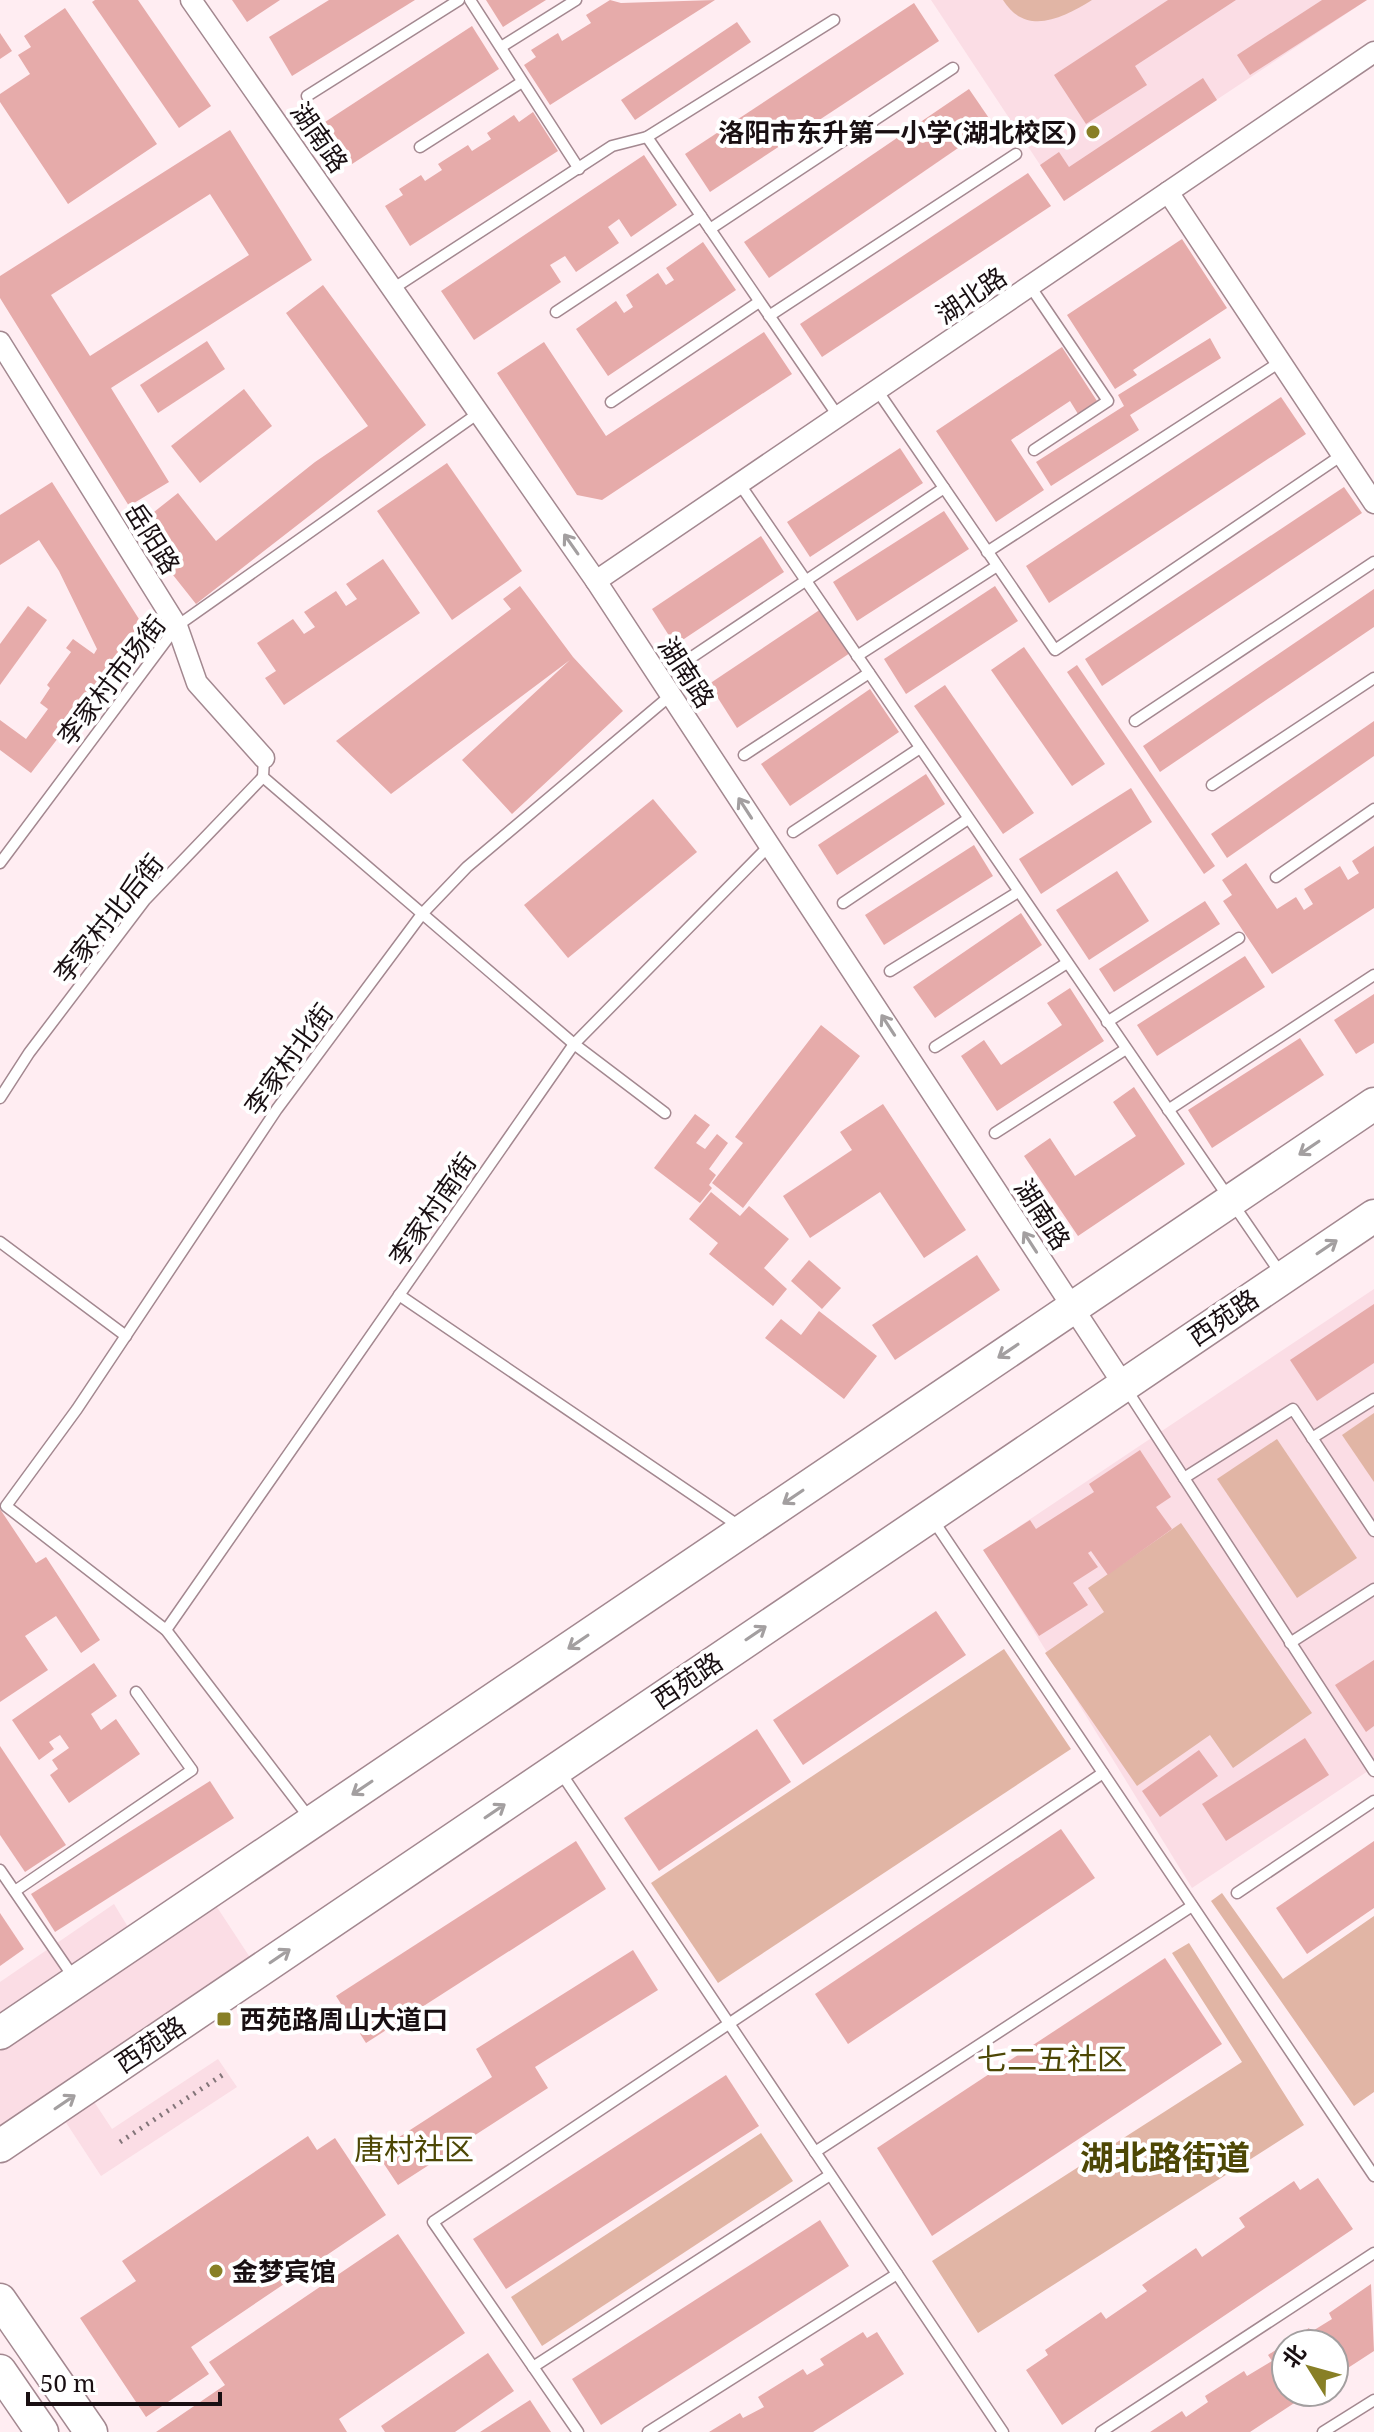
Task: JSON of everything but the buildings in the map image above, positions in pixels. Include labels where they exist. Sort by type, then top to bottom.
[{"type":"main road","points":[[0,2033],[1374,1104]]},
{"type":"main road","name":"西苑路","points":[[0,2146],[1374,1216]]},
{"type":"main road","points":[[0,2300],[91,2432]]},
{"type":"main road","points":[[0,2371],[42,2432]]},
{"type":"street","name":"湖南路","points":[[191,0],[596,581],[1123,1384]]},
{"type":"street","name":"湖北路","points":[[596,581],[1374,52]]},
{"type":"street","points":[[1168,192],[1374,503]]},
{"type":"street","name":"岳阳路","points":[[0,342],[177,626],[197,683],[263,768]]},
{"type":"lane","points":[[307,96],[459,0]]},
{"type":"lane","points":[[470,0],[579,169]]},
{"type":"lane","points":[[501,47],[576,0]]},
{"type":"lane","points":[[394,288],[612,146],[647,137],[834,20]]},
{"type":"lane","points":[[710,229],[953,68]]},
{"type":"lane","points":[[420,147],[522,82]]},
{"type":"lane","points":[[647,137],[838,416]]},
{"type":"lane","points":[[769,316],[1016,154]]},
{"type":"lane","points":[[556,312],[701,216]]},
{"type":"lane","points":[[1030,286],[1108,401],[1034,450]]},
{"type":"lane","points":[[611,402],[759,302]]},
{"type":"lane","points":[[987,552],[1280,362]]},
{"type":"lane","points":[[877,390],[1055,650],[1342,455]]},
{"type":"lane","name":"李家村市场街","points":[[0,863],[177,626],[480,412]]},
{"type":"lane","points":[[739,483],[1283,1276]]},
{"type":"lane","points":[[680,665],[944,488]]},
{"type":"lane","points":[[1135,721],[1374,562]]},
{"type":"lane","points":[[857,656],[997,566]]},
{"type":"lane","points":[[744,755],[869,673]]},
{"type":"lane","points":[[1212,785],[1374,678]]},
{"type":"lane","name":"李家村北街","points":[[166,1630],[6,1506],[126,1336],[277,1109],[422,914],[467,867],[671,695]]},
{"type":"lane","points":[[793,832],[920,748]]},
{"type":"lane","points":[[263,768],[422,914],[574,1044],[665,1113]]},
{"type":"lane","name":"李家村北后街","points":[[0,1098],[29,1053],[145,900],[263,768]]},
{"type":"lane","points":[[1276,877],[1374,809]]},
{"type":"lane","points":[[843,903],[968,819]]},
{"type":"lane","name":"李家村南街","points":[[166,1630],[574,1044],[770,845]]},
{"type":"lane","points":[[890,971],[1018,892]]},
{"type":"lane","points":[[1107,1022],[1239,938]]},
{"type":"lane","points":[[935,1047],[1067,963]]},
{"type":"lane","points":[[1168,1110],[1374,975]]},
{"type":"lane","points":[[995,1133],[1126,1049]]},
{"type":"lane","points":[[0,1242],[126,1336]]},
{"type":"lane","points":[[399,1295],[744,1529]]},
{"type":"lane","points":[[1123,1384],[1374,1771]]},
{"type":"lane","points":[[1312,1438],[1374,1399]]},
{"type":"lane","points":[[1184,1478],[1293,1409],[1374,1531]]},
{"type":"lane","points":[[929,1515],[1374,2176]]},
{"type":"lane","points":[[1290,1643],[1374,1589]]},
{"type":"lane","points":[[166,1630],[313,1821]]},
{"type":"lane","points":[[15,1891],[192,1770],[136,1692]]},
{"type":"lane","points":[[557,1768],[1003,2432]]},
{"type":"lane","points":[[578,2432],[433,2222],[1103,1773]]},
{"type":"lane","points":[[1237,1893],[1374,1801]]},
{"type":"lane","points":[[0,1870],[77,1983]]},
{"type":"lane","points":[[815,2152],[1192,1906]]},
{"type":"lane","points":[[533,2367],[830,2175]]},
{"type":"lane","points":[[1101,2432],[1374,2253]]},
{"type":"lane","points":[[648,2432],[897,2274]]},
{"type":"lane","points":[[1323,2432],[1374,2400]]},
{"type":"path","points":[[120,2142],[227,2072]]},
{"type":"shaded area","name":"洛阳市东升第一小学(湖北校区)","points":[[931,0],[1367,0],[1064,201]]},
{"type":"shaded area","points":[[1003,0],[1092,0],[1057,18],[1034,21],[1012,11]]},
{"type":"shaded area","points":[[1374,1289],[1374,1767],[1192,1888],[984,1550]]},
{"type":"shaded area","points":[[1374,1413],[1374,1482],[1342,1435]]},
{"type":"shaded area","points":[[1277,1439],[1357,1558],[1297,1598],[1217,1479]]},
{"type":"shaded area","points":[[1181,1523],[1312,1713],[1233,1768],[1210,1735],[1137,1786],[1045,1653],[1104,1612],[1088,1588]]},
{"type":"shaded area","points":[[1004,1649],[1071,1749],[718,1983],[651,1883]]},
{"type":"shaded area","points":[[1222,1893],[1283,1979],[1374,1916],[1374,2092],[1354,2106],[1211,1901]]},
{"type":"shaded area","points":[[209,1895],[253,1962],[79,2079],[112,2129],[218,2059],[237,2087],[101,2176],[50,2098],[0,2131],[0,2036]]},
{"type":"shaded area","points":[[114,1904],[131,1932],[0,2020],[0,1982]]},
{"type":"shaded area","points":[[1189,1943],[1304,2125],[978,2333],[932,2261],[1242,2062],[1172,1953]]},
{"type":"shaded area","points":[[761,2133],[793,2181],[542,2346],[511,2297]]},
{"type":"place","name":"洛阳市东升第一小学(湖北校区)","points":[[1093,132]]},
{"type":"place","name":"西苑路周山大道口","points":[[224,2019]]},
{"type":"place","name":"金梦宾馆","points":[[216,2271]]},
{"type":"district","name":"七二五社区","points":[[1052,2058]]},
{"type":"district","name":"唐村社区","points":[[414,2148]]},
{"type":"district","name":"湖北路街道","points":[[1165,2157]]}]
